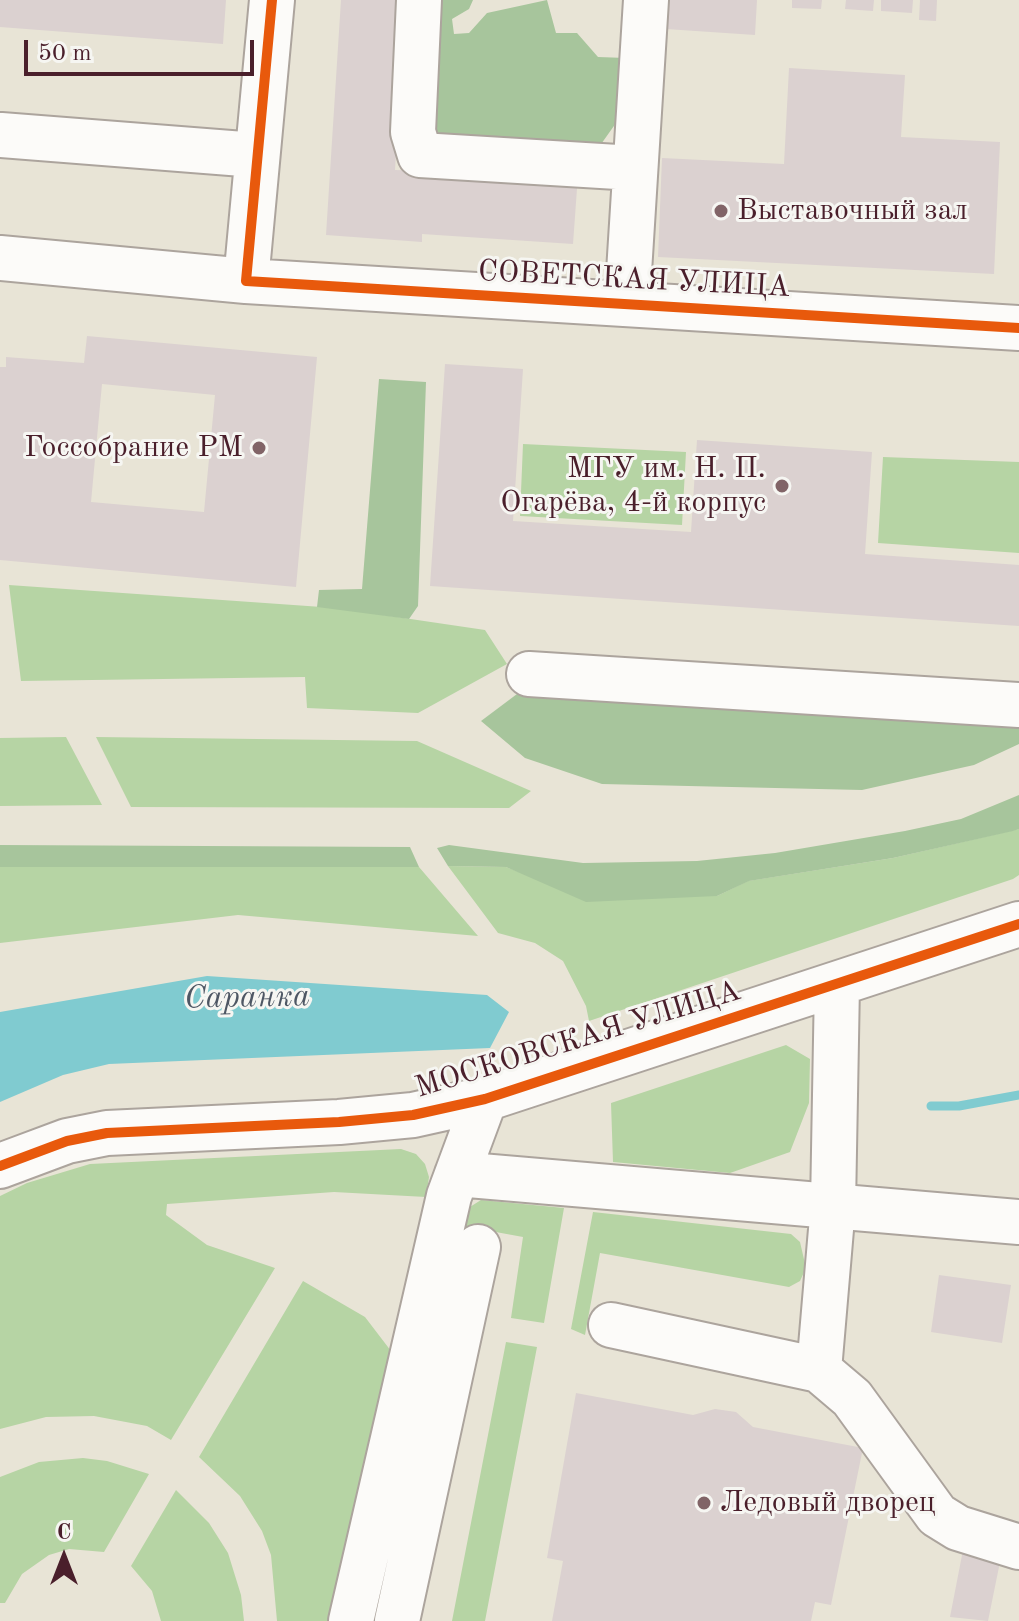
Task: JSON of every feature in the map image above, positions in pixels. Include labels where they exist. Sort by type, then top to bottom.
[{"type":"street","points":[[246,281],[272,0]]},
{"type":"street","points":[[419,0],[413,132],[420,155],[634,168]]},
{"type":"street","points":[[627,304],[646,0]]},
{"type":"street","points":[[1,135],[256,155]]},
{"type":"street","name":"СОВЕТСКАЯ УЛИЦА","points":[[0,258],[246,281],[1019,328]]},
{"type":"street","points":[[529,674],[1019,705]]},
{"type":"street","name":"МОСКОВСКАЯ УЛИЦА","points":[[0,1166],[41,1149],[107,1133],[339,1122],[413,1115],[485,1099],[1019,924]]},
{"type":"street","points":[[819,1370],[833,1206],[837,984]]},
{"type":"street","points":[[351,1621],[457,1174],[485,1099]]},
{"type":"street","points":[[457,1174],[1019,1222]]},
{"type":"street","points":[[397,1621],[444,1417],[478,1247]]},
{"type":"street","points":[[611,1325],[819,1370],[852,1398],[937,1515],[958,1528],[1019,1547]]},
{"type":"street","points":[[401,1402],[444,1417]]},
{"type":"green space","points":[[423,0],[473,0],[469,9],[452,19],[454,34],[469,33],[487,13],[547,0],[556,33],[577,33],[598,57],[626,58],[621,116],[599,147],[430,154]]},
{"type":"green space","points":[[379,379],[426,382],[418,606],[409,619],[317,607],[319,590],[362,589]]},
{"type":"green space","points":[[523,444],[686,452],[682,525],[520,516]]},
{"type":"green space","points":[[883,457],[1019,462],[1019,553],[878,543]]},
{"type":"green space","points":[[9,585],[336,608],[485,630],[507,664],[418,713],[307,708],[305,677],[21,681]]},
{"type":"green space","points":[[517,694],[1019,719],[1019,744],[974,765],[862,790],[602,784],[525,758],[481,721]]},
{"type":"green space","points":[[66,737],[102,805],[0,806],[0,738]]},
{"type":"green space","points":[[96,737],[417,741],[531,791],[509,808],[131,807]]},
{"type":"green space","points":[[1019,795],[1019,829],[893,858],[749,881],[717,896],[586,902],[506,867],[448,866],[437,848],[449,845],[583,863],[697,861],[775,853],[905,831],[961,819]]},
{"type":"green space","points":[[1019,829],[1019,875],[1013,879],[589,1021],[586,1006],[563,961],[535,943],[498,933],[448,866],[506,867],[545,882],[654,896],[717,896],[748,881],[893,858]]},
{"type":"green space","points":[[0,845],[410,847],[419,867],[0,867]]},
{"type":"green space","points":[[0,867],[419,867],[478,936],[238,915],[0,943]]},
{"type":"green space","points":[[786,1045],[810,1059],[809,1103],[790,1152],[730,1173],[613,1162],[611,1103]]},
{"type":"green space","points":[[401,1149],[416,1154],[425,1164],[429,1177],[426,1197],[334,1192],[167,1204],[166,1215],[207,1245],[275,1268],[171,1440],[147,1426],[94,1416],[46,1417],[0,1429],[0,1196],[27,1183],[90,1164]]},
{"type":"green space","points":[[481,1200],[564,1208],[544,1323],[511,1318],[523,1237],[474,1228],[437,1386],[462,1212]]},
{"type":"green space","points":[[593,1212],[791,1234],[800,1242],[806,1268],[800,1281],[789,1287],[600,1253],[585,1335],[571,1329]]},
{"type":"green space","points":[[303,1281],[365,1317],[391,1351],[336,1621],[277,1621],[271,1555],[262,1531],[240,1496],[199,1457]]},
{"type":"green space","points":[[506,1342],[537,1347],[485,1621],[452,1621]]},
{"type":"green space","points":[[83,1458],[107,1461],[149,1474],[104,1552],[69,1549],[49,1555],[22,1574],[5,1603],[0,1603],[0,1477],[39,1462]]},
{"type":"green space","points":[[176,1490],[209,1523],[228,1553],[241,1595],[244,1621],[161,1621],[152,1591],[131,1566]]},
{"type":"water","points":[[207,976],[487,995],[509,1012],[490,1048],[109,1064],[63,1075],[0,1102],[0,1012]]},
{"type":"building","points":[[0,0],[226,0],[223,44],[0,27]]},
{"type":"building","points":[[341,0],[405,0],[395,170],[578,175],[573,244],[422,234],[422,242],[326,235]]},
{"type":"building","points":[[668,0],[757,0],[755,35],[666,29]]},
{"type":"building","points":[[792,0],[822,0],[821,9],[792,8]]},
{"type":"building","points":[[846,0],[874,0],[873,11],[845,9]]},
{"type":"building","points":[[881,0],[913,0],[912,13],[881,11]]},
{"type":"building","points":[[920,0],[937,0],[936,21],[919,20]]},
{"type":"building","points":[[789,68],[905,75],[901,137],[1000,142],[994,274],[658,257],[662,158],[784,164]]},
{"type":"building","name":"Госсобрание РМ","points":[[87,336],[317,357],[296,587],[0,560],[0,367],[6,367],[6,357],[84,363]],"holes":[[[102,384],[215,395],[204,512],[91,502]]]},
{"type":"building","name":"МГУ им. Н. П. Огарёва, 4-й корпус","points":[[445,364],[523,369],[513,521],[691,532],[697,440],[872,452],[865,554],[1019,565],[1019,626],[430,586]]},
{"type":"building","points":[[939,1275],[1011,1285],[1002,1343],[931,1332]]},
{"type":"building","name":"Ледовый дворец","points":[[576,1393],[693,1415],[715,1409],[736,1412],[753,1427],[863,1448],[831,1605],[815,1602],[811,1621],[552,1621],[563,1561],[547,1558]]},
{"type":"building","points":[[963,1550],[1001,1557],[988,1621],[950,1617]]},
{"type":"waterway","name":"Саранка","points":[[931,1106],[959,1106],[1019,1095]]},
{"type":"cycle path","points":[[272,0],[246,281],[1019,328]]},
{"type":"cycle path","points":[[0,1166],[67,1141],[107,1133],[339,1122],[413,1115],[485,1099],[1019,924]]},
{"type":"place","name":"Выставочный зал","points":[[721,211]]},
{"type":"place","name":"Госсобрание РМ","points":[[259,448]]},
{"type":"place","name":"МГУ им. Н. П. Огарёва, 4-й корпус","points":[[782,486]]},
{"type":"place","name":"Ледовый дворец","points":[[704,1503]]}]
